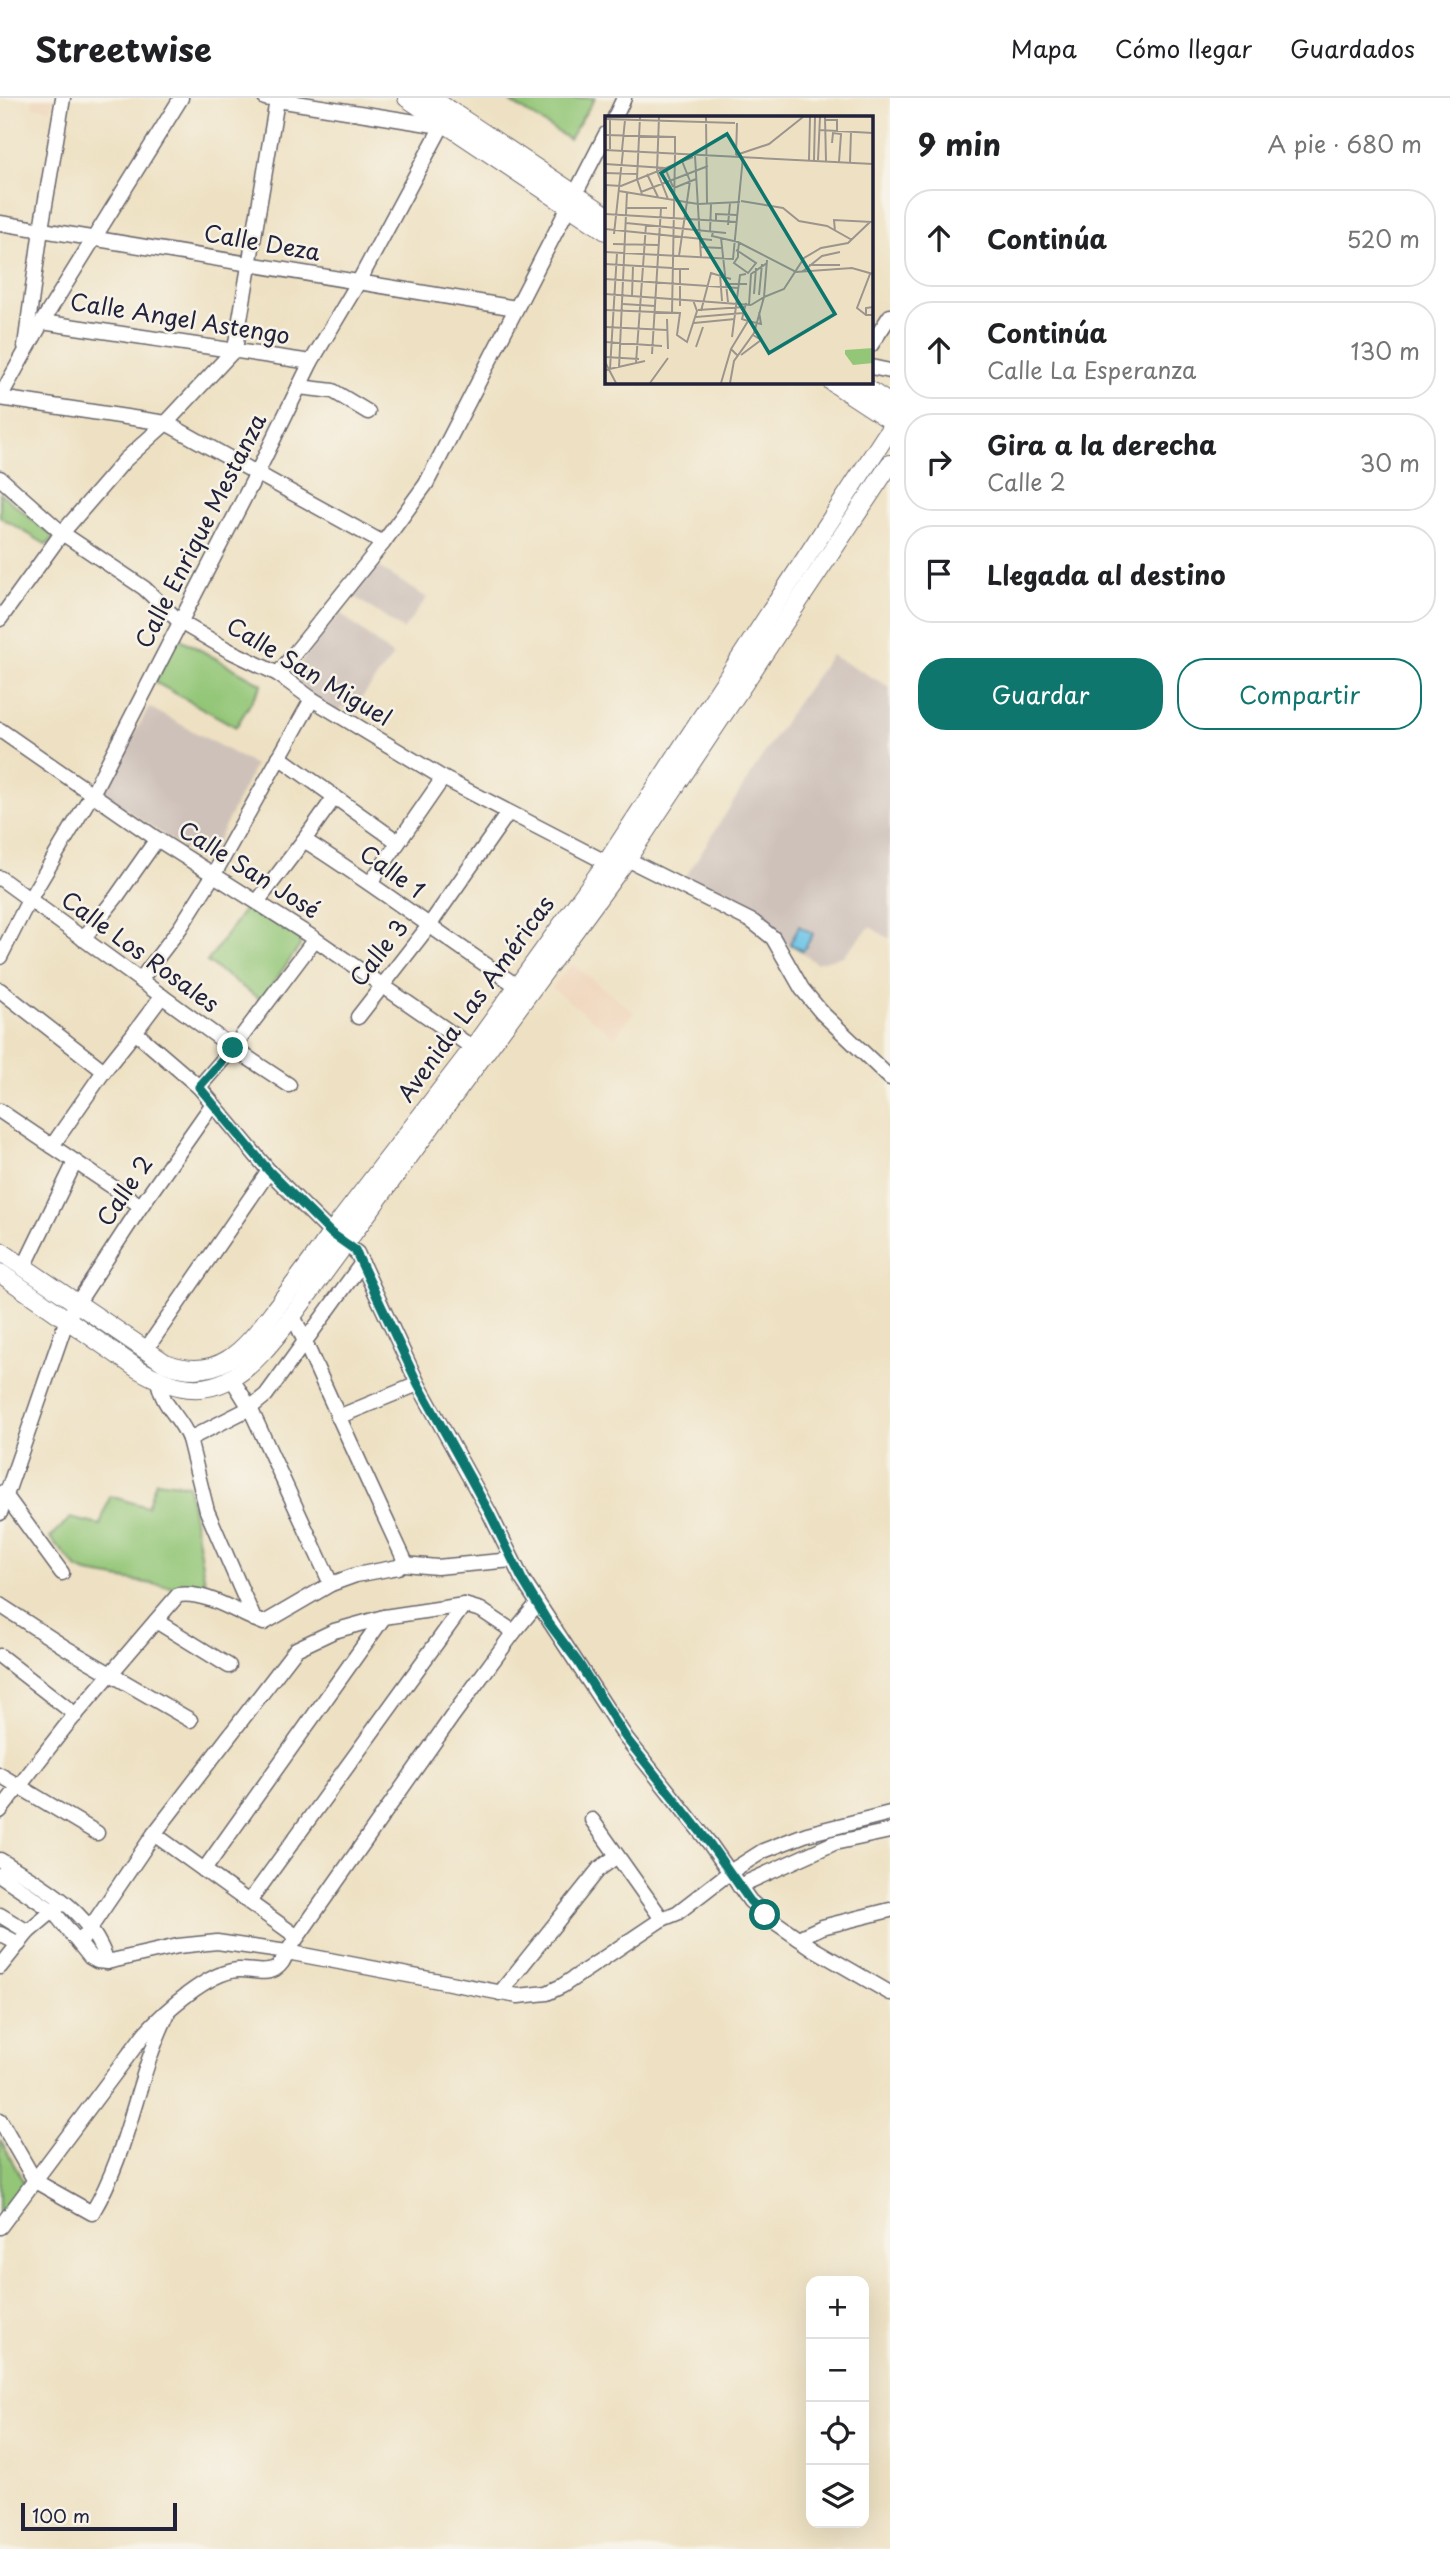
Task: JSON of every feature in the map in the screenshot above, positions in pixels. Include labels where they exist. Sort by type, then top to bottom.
[{"type":"main road","points":[[407,98],[573,201],[605,229]]},
{"type":"main road","points":[[431,98],[451,123]]},
{"type":"main road","points":[[573,201],[605,214]]},
{"type":"main road","points":[[834,383],[886,412]]},
{"type":"main road","points":[[857,383],[886,412]]},
{"type":"main road","points":[[886,412],[883,425],[886,435]]},
{"type":"main road","name":"Avenida Las Américas","points":[[0,1273],[165,1363],[189,1369],[212,1367],[232,1358],[249,1343],[315,1258],[337,1238],[477,1066],[618,863],[886,435]]},
{"type":"main road","name":"Avenida Las Américas","points":[[654,804],[890,464]]},
{"type":"main road","name":"Avenida Las Américas","points":[[0,1251],[24,1267],[138,1369],[158,1380],[191,1388],[216,1385],[232,1379],[254,1363],[293,1315],[337,1238],[517,986],[618,863]]},
{"type":"street","points":[[24,355],[63,98]]},
{"type":"street","points":[[181,98],[42,322],[0,397],[166,423],[383,543]]},
{"type":"street","points":[[615,116],[624,98]]},
{"type":"street","points":[[0,619],[62,533],[125,460],[166,423],[235,349],[250,264],[271,99],[451,123]]},
{"type":"street","name":"Calle Enrique Mestanza","points":[[0,957],[29,900],[92,794],[311,362],[451,123]]},
{"type":"street","points":[[278,674],[383,543],[426,484],[605,138]]},
{"type":"street","name":"Calle Deza","points":[[0,223],[516,308]]},
{"type":"street","points":[[872,343],[890,316]]},
{"type":"street","name":"Calle Angel Astengo","points":[[42,322],[311,362]]},
{"type":"street","points":[[872,367],[890,370]]},
{"type":"street","points":[[299,387],[333,391],[368,412]]},
{"type":"street","name":"Calle San Miguel","points":[[0,478],[62,533],[144,588],[180,622],[228,650],[278,674],[312,699],[443,778],[508,813],[753,922],[773,938],[802,989],[822,1013],[890,1078]]},
{"type":"street","points":[[141,979],[180,928],[214,874],[312,699]]},
{"type":"street","name":"Calle San José","points":[[0,730],[157,839],[315,939],[473,1048]]},
{"type":"street","points":[[279,757],[398,842]]},
{"type":"street","points":[[371,882],[443,778]]},
{"type":"street","points":[[257,902],[334,798]]},
{"type":"street","name":"Calle 3","points":[[358,1017],[428,927],[508,813]]},
{"type":"street","points":[[83,939],[157,839]]},
{"type":"street","name":"Calle 1","points":[[304,840],[371,882],[428,927],[517,986]]},
{"type":"street","name":"Calle Los Rosales","points":[[0,878],[233,1048],[289,1085]]},
{"type":"street","points":[[199,1087],[233,1048],[315,939]]},
{"type":"street","points":[[0,990],[104,1071]]},
{"type":"street","points":[[52,1146],[104,1071],[162,996]]},
{"type":"street","points":[[135,1032],[199,1087],[269,1171],[337,1238],[355,1250],[418,1384],[537,1604],[626,1738],[739,1886],[759,1910],[798,1938],[890,1993]]},
{"type":"street","name":"Calle 2","points":[[0,1513],[3,1492],[72,1312],[141,1206],[212,1105]]},
{"type":"street","points":[[0,1111],[141,1206]]},
{"type":"street","points":[[24,1267],[75,1162]]},
{"type":"street","points":[[145,1351],[269,1171]]},
{"type":"street","points":[[189,1440],[250,1408],[266,1395],[362,1263]]},
{"type":"street","points":[[293,1315],[405,1561],[404,1564]]},
{"type":"street","points":[[232,1379],[250,1408],[331,1584]]},
{"type":"street","points":[[158,1380],[163,1401],[185,1428],[207,1511],[254,1619]]},
{"type":"street","points":[[338,1417],[418,1384]]},
{"type":"street","points":[[3,1492],[62,1573]]},
{"type":"street","points":[[0,1811],[76,1715],[178,1595],[190,1594],[264,1623],[331,1584],[356,1576],[404,1564],[437,1567],[512,1560]]},
{"type":"street","points":[[0,2227],[127,2054],[158,2018],[213,1979],[236,1970],[268,1972],[282,1964],[296,1936],[514,1632],[537,1604]]},
{"type":"street","points":[[0,1605],[66,1648],[190,1720]]},
{"type":"street","points":[[80,1943],[154,1834],[296,1649],[334,1631],[384,1617],[464,1605],[481,1610],[514,1632]]},
{"type":"street","points":[[249,1902],[464,1605]]},
{"type":"street","points":[[204,1870],[384,1617]]},
{"type":"street","points":[[156,1620],[229,1666]]},
{"type":"street","points":[[0,1656],[76,1715]]},
{"type":"street","points":[[0,1775],[97,1833]]},
{"type":"street","points":[[0,1875],[53,1911],[93,1960],[107,1962],[178,1946],[217,1942],[287,1952],[518,1996],[547,1993],[662,1919],[677,1913],[730,1872],[763,1851],[807,1834],[890,1813]]},
{"type":"street","points":[[592,1820],[662,1919]]},
{"type":"street","points":[[739,1886],[834,1843],[890,1831]]},
{"type":"street","points":[[154,1834],[296,1936]]},
{"type":"street","points":[[500,1993],[599,1869],[617,1856]]},
{"type":"street","points":[[0,1860],[65,1900],[103,1947],[107,1962]]},
{"type":"street","points":[[0,1967],[24,1938],[65,1900]]},
{"type":"street","points":[[798,1938],[822,1927],[890,1910]]},
{"type":"street","points":[[0,1915],[24,1938]]},
{"type":"street","points":[[0,1934],[24,1938]]},
{"type":"street","points":[[0,2120],[35,2181],[91,2214],[122,2147],[142,2077],[156,2038],[171,2008]]},
{"type":"shaded area","points":[[33,98],[53,98],[51,109],[32,107]]},
{"type":"shaded area","points":[[377,566],[427,598],[403,630],[352,595]]},
{"type":"shaded area","points":[[340,613],[393,656],[351,712],[343,706],[337,712],[288,678]]},
{"type":"shaded area","points":[[831,655],[890,687],[890,939],[870,927],[843,956],[816,963],[772,932],[681,884],[790,713]]},
{"type":"shaded area","points":[[149,707],[255,765],[206,864],[102,793]]},
{"type":"shaded area","points":[[572,964],[634,1012],[615,1037],[552,988]]},
{"type":"green space","points":[[504,98],[595,98],[569,139]]},
{"type":"green space","points":[[0,493],[54,537],[47,545],[0,517]]},
{"type":"green space","points":[[177,637],[262,684],[236,727],[155,682]]},
{"type":"green space","points":[[249,903],[300,939],[300,946],[261,1000],[207,962]]},
{"type":"green space","points":[[156,1481],[188,1485],[207,1593],[87,1573],[78,1569],[50,1538],[70,1518],[100,1525],[110,1496],[147,1507]]},
{"type":"green space","points":[[0,2139],[24,2183],[0,2215]]},
{"type":"water","points":[[799,926],[813,934],[803,951],[790,944]]},
{"type":"route","points":[[233,1048],[199,1087],[269,1171],[331,1233],[355,1250],[418,1384],[489,1512],[522,1579],[548,1622],[578,1662],[626,1738],[710,1844],[750,1901],[765,1915]]}]
